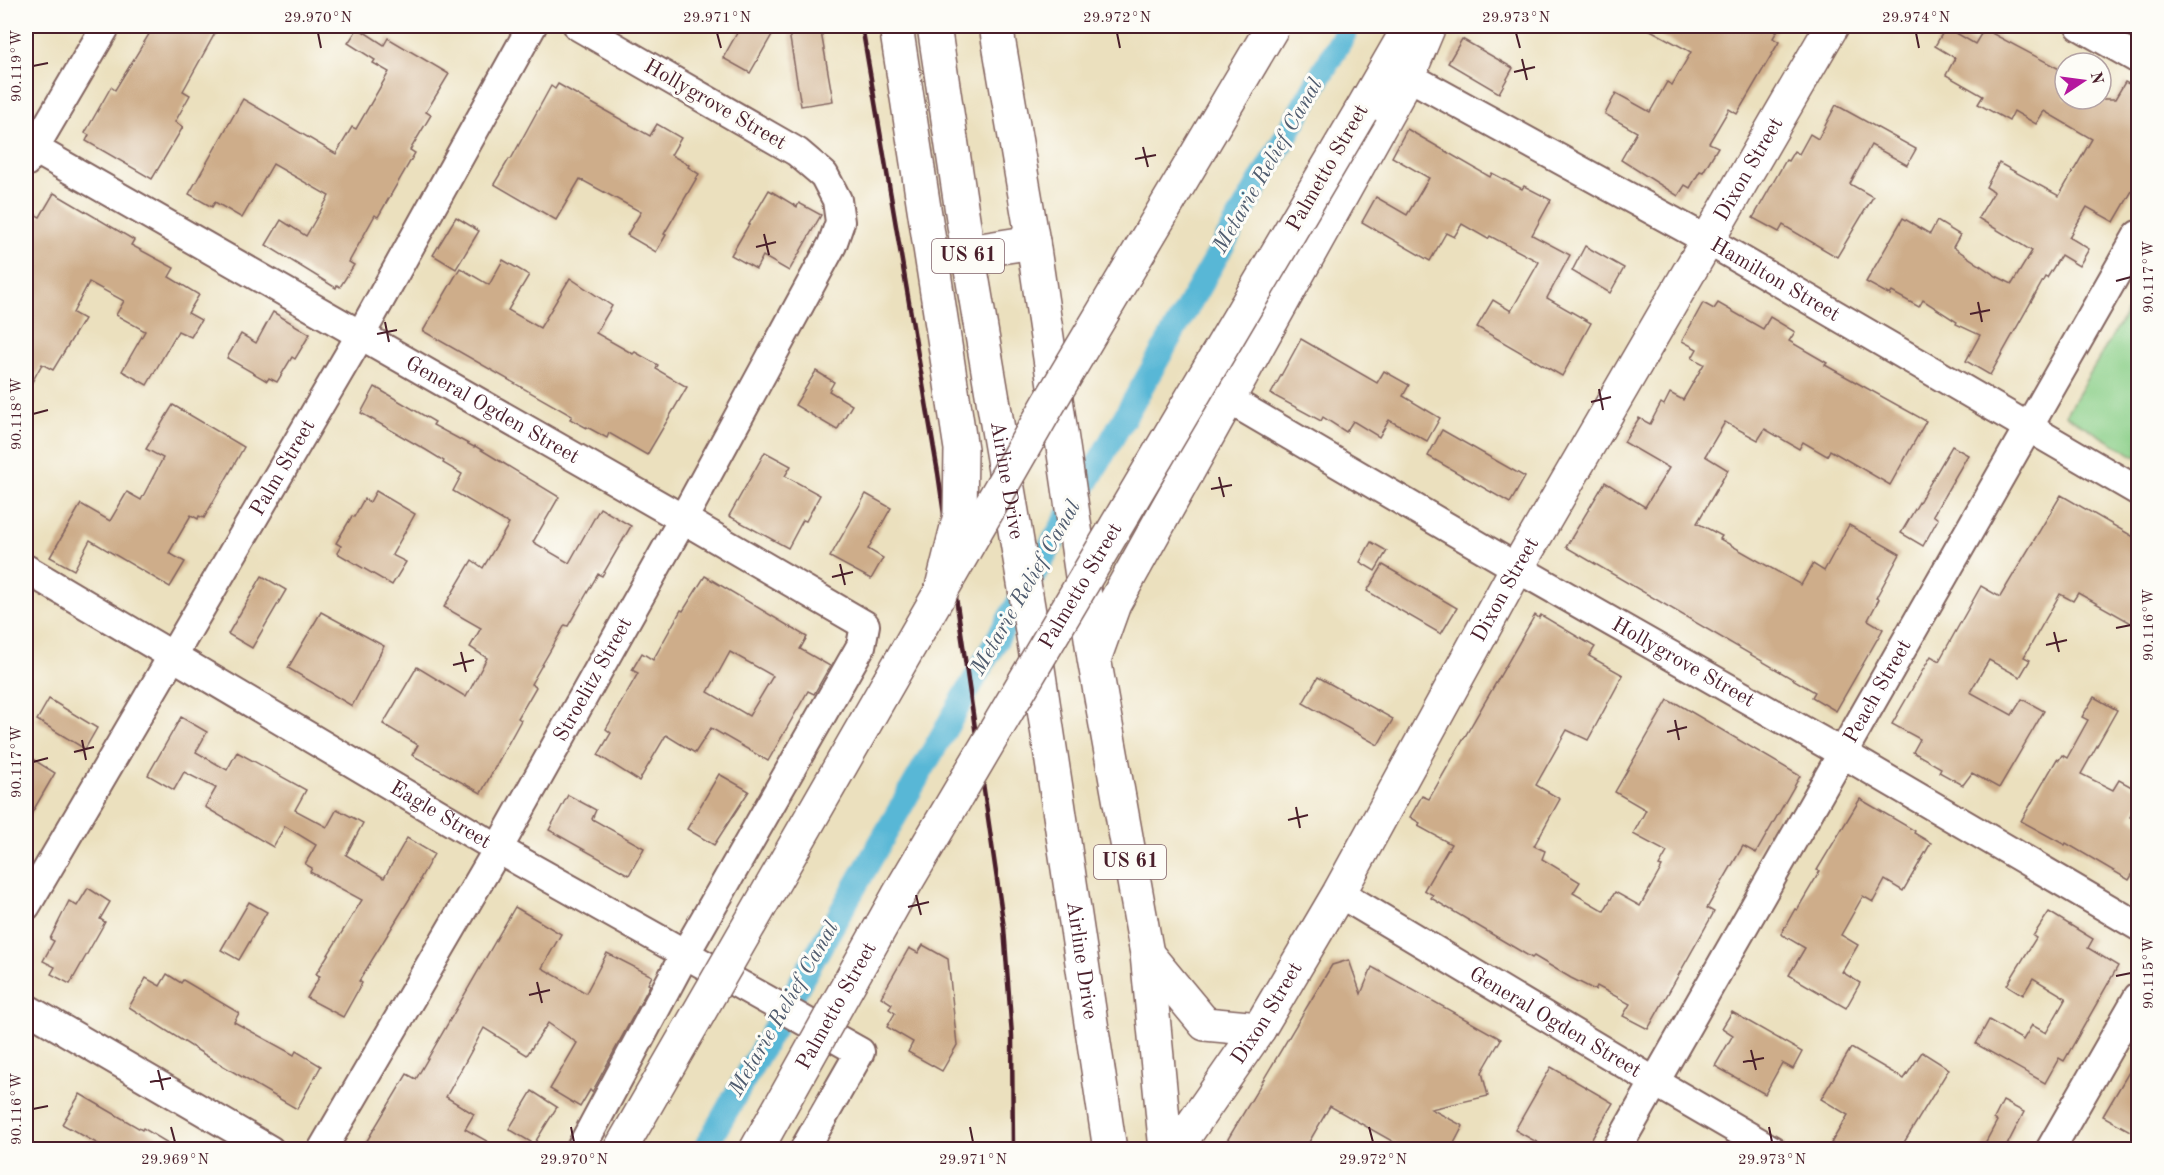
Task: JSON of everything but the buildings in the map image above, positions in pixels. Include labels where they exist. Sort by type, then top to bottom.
[{"type":"main road","points":[[896,26],[961,448],[960,515],[940,595]]},
{"type":"main road","name":"Airline Drive","points":[[934,26],[968,252],[1035,648],[1110,1149]]},
{"type":"main road","name":"US 61","points":[[996,26],[1033,242],[1094,658],[1147,954],[1166,1149]]},
{"type":"main road","points":[[620,1149],[1048,405],[1273,26]]},
{"type":"main road","name":"Palmetto Street","points":[[756,1149],[898,896],[1410,26]]},
{"type":"main road","points":[[1094,658],[1114,604],[1408,76],[1429,26]]},
{"type":"main road","name":"Dixon Street","points":[[1175,1149],[1259,1029],[1339,893],[1517,568],[1832,26]]},
{"type":"main road","points":[[968,252],[1033,242]]},
{"type":"main road","points":[[1147,954],[1205,1024],[1259,1029]]},
{"type":"street","points":[[28,152],[105,26]]},
{"type":"street","name":"Palm Street","points":[[26,906],[360,336],[532,26]]},
{"type":"street","name":"Hollygrove Street","points":[[578,26],[797,152],[824,175],[837,200]]},
{"type":"street","points":[[2080,26],[2139,59]]},
{"type":"street","name":"Hamilton Street","points":[[1408,76],[1707,240],[2139,490]]},
{"type":"street","name":"General Ogden Street","points":[[28,152],[360,336],[865,625],[861,646],[685,954]]},
{"type":"street","name":"Stroelitz Street","points":[[322,1149],[498,849],[683,519],[832,245],[840,222],[837,200]]},
{"type":"street","name":"Peach Street","points":[[1616,1149],[2139,235]]},
{"type":"street","name":"Hollygrove Street","points":[[1228,399],[2139,926]]},
{"type":"street","name":"Eagle Street","points":[[26,569],[498,849],[860,1052]]},
{"type":"street","name":"General Ogden Street","points":[[1339,893],[1772,1149]]},
{"type":"street","points":[[580,1149],[685,954]]},
{"type":"street","points":[[2050,1149],[2139,998]]},
{"type":"street","points":[[26,1008],[270,1149]]},
{"type":"street","name":"Palmetto Street","points":[[804,1149],[860,1052]]},
{"type":"green space","points":[[2138,293],[2138,458],[2065,415]]},
{"type":"waterway","name":"Metarie Relief Canal","points":[[704,1150],[1349,26]]},
{"type":"railway","points":[[862,26],[938,473],[1004,928],[1012,1036],[1013,1150]]}]
